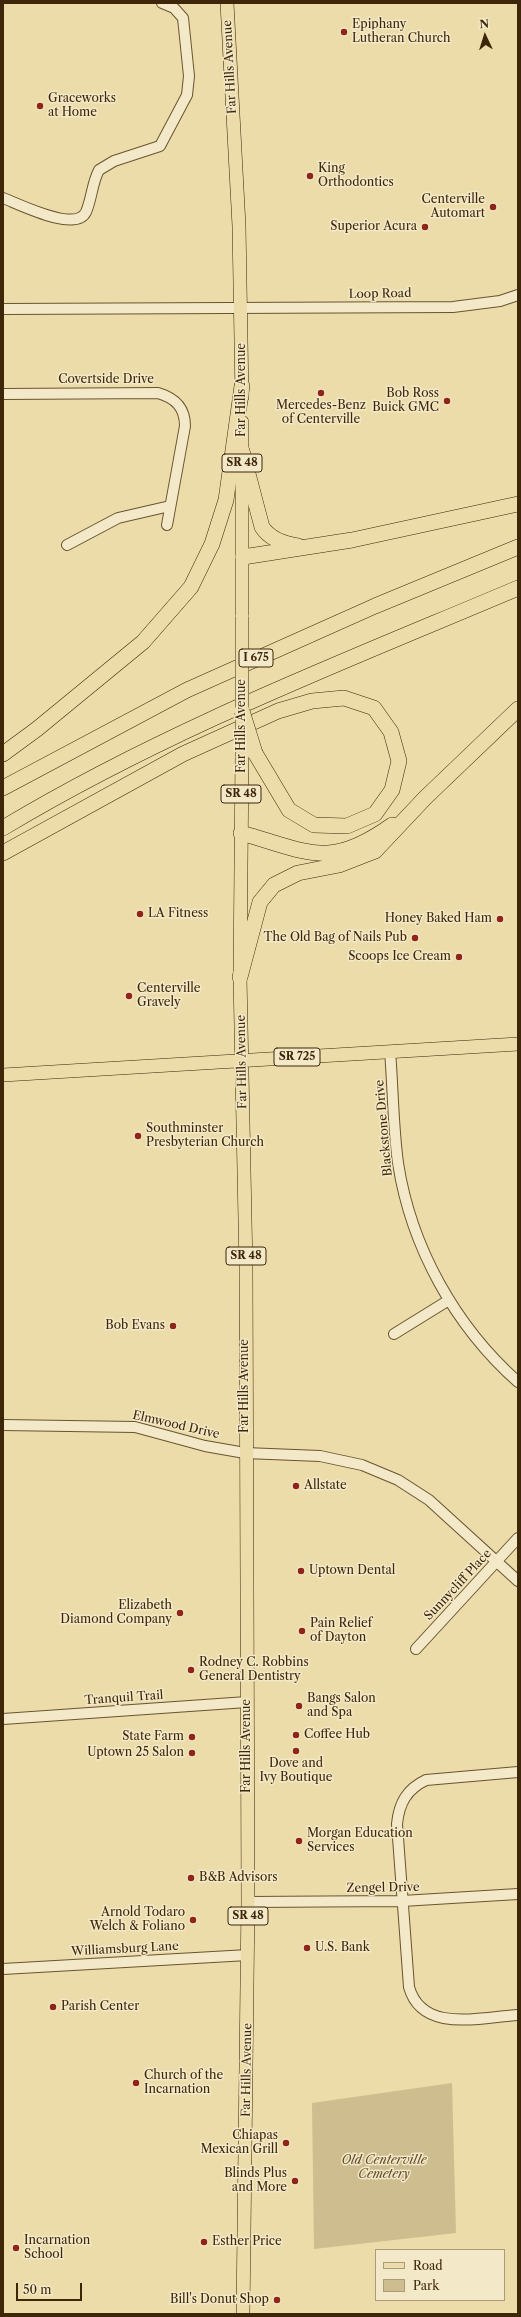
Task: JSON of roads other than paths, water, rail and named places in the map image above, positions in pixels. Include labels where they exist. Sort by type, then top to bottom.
[{"type":"highway","points":[[3,754],[37,730],[143,642],[191,587],[212,544],[226,500],[242,386]]},
{"type":"highway","points":[[242,451],[262,527],[268,535],[278,541],[305,547]]},
{"type":"highway","points":[[243,557],[352,540],[518,504]]},
{"type":"highway","name":"I 675","points":[[3,788],[187,690],[354,615],[518,547]]},
{"type":"highway","points":[[3,828],[61,793],[174,735],[518,588]]},
{"type":"highway","points":[[3,853],[184,754],[278,711],[312,700],[344,698],[374,708],[390,732],[399,761],[392,790],[375,814],[347,826],[314,824],[289,810],[248,754],[242,711]]},
{"type":"highway","points":[[240,976],[260,902],[274,885],[298,874],[339,864],[375,851],[417,806],[518,709]]},
{"type":"highway","points":[[241,833],[315,853],[339,853],[364,843],[417,806]]},
{"type":"main road","name":"Far Hills Avenue","points":[[227,3],[242,308],[242,711]]},
{"type":"main road","name":"Far Hills Avenue","points":[[243,2314],[248,1902],[245,1453],[246,1287],[243,1060],[240,976],[241,833],[248,754]]},
{"type":"main road","name":"SR 725","points":[[243,1060],[518,1044]]},
{"type":"main road","points":[[3,1075],[243,1060]]},
{"type":"street","points":[[3,198],[65,221],[77,220],[86,213],[99,170],[114,161],[160,146],[187,95],[189,76],[183,18],[174,8],[162,3]]},
{"type":"street","name":"Loop Road","points":[[242,308],[453,307],[500,301],[518,295]]},
{"type":"street","points":[[3,309],[242,308]]},
{"type":"street","name":"Covertside Drive","points":[[3,394],[158,393],[175,400],[183,412],[185,426],[167,525]]},
{"type":"street","points":[[67,545],[118,518],[170,506]]},
{"type":"street","name":"Blackstone Drive","points":[[390,1051],[396,1144],[404,1192],[420,1242],[449,1300],[490,1356],[518,1382]]},
{"type":"street","points":[[394,1334],[449,1300]]},
{"type":"street","name":"Elmwood Drive","points":[[3,1425],[135,1427],[205,1446],[245,1453],[320,1456],[352,1462],[398,1480],[429,1500],[498,1561],[518,1581]]},
{"type":"street","name":"Sunnycliff Place","points":[[416,1649],[518,1538]]},
{"type":"street","name":"Tranquil Trail","points":[[3,1719],[247,1702]]},
{"type":"street","points":[[518,1772],[434,1778],[422,1782],[411,1789],[401,1804],[397,1824],[409,1987],[415,2002],[423,2010],[444,2019],[518,2015]]},
{"type":"street","name":"Zengel Drive","points":[[248,1902],[402,1901],[518,1894]]},
{"type":"street","name":"Williamsburg Lane","points":[[3,1969],[248,1955]]},
{"type":"place","name":"Epiphany Lutheran Church","points":[[344,32]]},
{"type":"place","name":"Graceworks at Home","points":[[40,106]]},
{"type":"place","name":"King Orthodontics","points":[[310,176]]},
{"type":"place","name":"Centerville Automart","points":[[493,207]]},
{"type":"place","name":"Superior Acura","points":[[425,227]]},
{"type":"place","name":"Mercedes-Benz of Centerville","points":[[321,393]]},
{"type":"place","name":"Bob Ross Buick GMC","points":[[447,401]]},
{"type":"place","name":"LA Fitness","points":[[140,914]]},
{"type":"place","name":"Honey Baked Ham","points":[[500,919]]},
{"type":"place","name":"The Old Bag of Nails Pub","points":[[415,938]]},
{"type":"place","name":"Scoops Ice Cream","points":[[459,957]]},
{"type":"place","name":"Centerville Gravely","points":[[129,996]]},
{"type":"place","name":"Southminster Presbyterian Church","points":[[138,1136]]},
{"type":"place","name":"Bob Evans","points":[[173,1326]]},
{"type":"place","name":"Allstate","points":[[296,1486]]},
{"type":"place","name":"Uptown Dental","points":[[301,1571]]},
{"type":"place","name":"Elizabeth Diamond Company","points":[[180,1613]]},
{"type":"place","name":"Pain Relief of Dayton","points":[[302,1631]]},
{"type":"place","name":"Rodney C. Robbins General Dentistry","points":[[191,1670]]},
{"type":"place","name":"Bangs Salon and Spa","points":[[299,1706]]},
{"type":"place","name":"Coffee Hub","points":[[296,1735]]},
{"type":"place","name":"State Farm","points":[[192,1737]]},
{"type":"place","name":"Dove and Ivy Boutique","points":[[296,1751]]},
{"type":"place","name":"Uptown 25 Salon","points":[[192,1753]]},
{"type":"place","name":"Morgan Education Services","points":[[299,1841]]},
{"type":"place","name":"B&B Advisors","points":[[191,1878]]},
{"type":"place","name":"Arnold Todaro Welch & Foliano","points":[[193,1920]]},
{"type":"place","name":"U.S. Bank","points":[[307,1948]]},
{"type":"place","name":"Parish Center","points":[[53,2007]]},
{"type":"place","name":"Church of the Incarnation","points":[[136,2083]]},
{"type":"place","name":"Chiapas Mexican Grill","points":[[286,2143]]},
{"type":"place","name":"Blinds Plus and More","points":[[295,2181]]},
{"type":"place","name":"Esther Price","points":[[204,2242]]},
{"type":"place","name":"Incarnation School","points":[[16,2248]]},
{"type":"place","name":"Bill's Donut Shop","points":[[277,2300]]},
{"type":"park label","name":"Old Centerville Cemetery","points":[[384,2168]]}]
